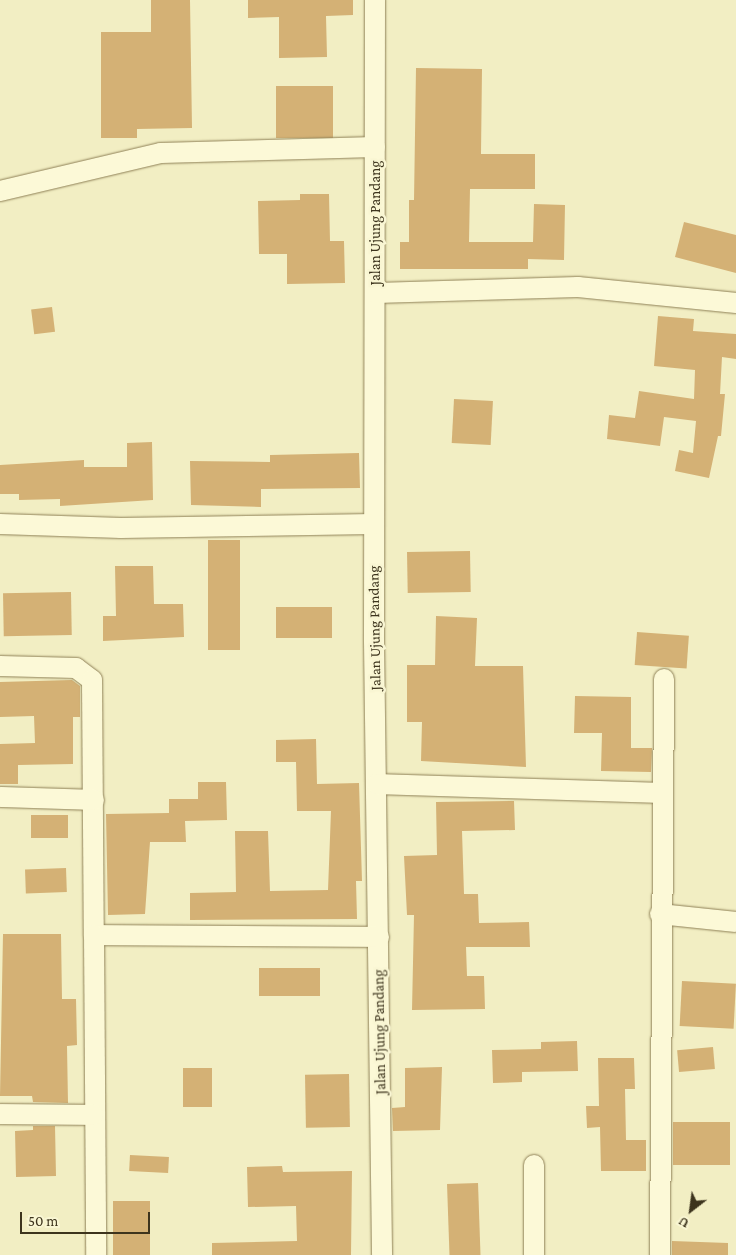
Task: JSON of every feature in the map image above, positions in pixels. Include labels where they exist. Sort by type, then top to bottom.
[{"type":"street","name":"Jalan Ujung Pandang","points":[[375,0],[376,293],[374,524],[382,1255]]},
{"type":"street","points":[[0,191],[161,153],[375,147]]},
{"type":"street","points":[[376,293],[578,287],[736,303]]},
{"type":"street","points":[[0,524],[374,524]]},
{"type":"street","points":[[0,666],[76,668],[89,674],[94,711],[93,1115],[96,1255]]},
{"type":"street","points":[[660,1255],[660,914],[664,679]]},
{"type":"street","points":[[377,784],[661,793]]},
{"type":"street","points":[[0,797],[94,800]]},
{"type":"street","points":[[660,914],[736,922]]},
{"type":"street","points":[[94,935],[379,937]]},
{"type":"street","points":[[0,1114],[93,1115]]},
{"type":"street","points":[[534,1165],[534,1255]]},
{"type":"building","points":[[151,0],[190,0],[192,128],[137,129],[137,138],[101,138],[101,32],[151,32]]},
{"type":"building","points":[[248,0],[353,0],[353,15],[326,16],[327,57],[279,58],[279,17],[248,18]]},
{"type":"building","points":[[416,68],[482,69],[481,154],[535,154],[535,189],[470,189],[469,242],[533,242],[534,204],[565,205],[564,260],[528,259],[528,269],[400,269],[400,242],[409,242],[409,200],[414,200]]},
{"type":"building","points":[[276,86],[333,86],[333,138],[276,138]]},
{"type":"building","points":[[300,194],[329,194],[330,241],[344,241],[345,283],[287,284],[287,254],[259,254],[258,201],[300,200]]},
{"type":"building","points":[[684,222],[736,235],[736,273],[675,257]]},
{"type":"building","points":[[52,307],[55,332],[34,334],[31,310]]},
{"type":"building","points":[[658,316],[694,319],[693,331],[736,334],[736,359],[722,357],[720,394],[725,394],[721,436],[718,436],[709,478],[675,471],[679,450],[693,453],[696,421],[664,417],[660,446],[607,439],[609,415],[635,418],[639,391],[694,399],[695,370],[654,366]]},
{"type":"building","points":[[454,399],[493,401],[491,445],[452,443]]},
{"type":"building","points":[[152,442],[153,500],[60,506],[60,499],[19,500],[19,494],[0,494],[0,465],[84,460],[84,467],[127,467],[127,443]]},
{"type":"building","points":[[359,453],[360,488],[261,489],[261,507],[191,505],[190,461],[270,462],[270,455]]},
{"type":"building","points":[[208,540],[240,540],[240,650],[208,650]]},
{"type":"building","points":[[470,551],[471,592],[408,593],[407,552]]},
{"type":"building","points":[[115,566],[153,566],[154,604],[183,604],[184,637],[103,641],[103,616],[116,616]]},
{"type":"building","points":[[71,592],[72,635],[4,636],[3,593]]},
{"type":"building","points":[[276,607],[332,607],[332,638],[276,638]]},
{"type":"building","points":[[436,616],[477,618],[475,666],[523,666],[526,767],[421,761],[422,722],[407,722],[407,665],[435,665]]},
{"type":"building","points":[[637,632],[689,636],[687,669],[635,665]]},
{"type":"building","points":[[72,680],[80,686],[80,717],[73,717],[73,764],[18,765],[18,784],[0,784],[0,744],[35,743],[34,716],[0,717],[0,682]]},
{"type":"building","points":[[575,696],[631,697],[631,748],[652,748],[651,772],[601,771],[602,733],[574,733]]},
{"type":"building","points":[[316,739],[317,784],[359,783],[362,881],[356,881],[357,919],[190,920],[190,893],[236,892],[235,831],[268,831],[270,891],[328,890],[331,811],[297,811],[296,762],[276,762],[276,740]]},
{"type":"building","points":[[198,782],[226,782],[227,820],[185,821],[186,842],[150,842],[145,914],[108,915],[106,814],[169,813],[169,799],[198,799]]},
{"type":"building","points":[[514,801],[515,830],[462,831],[464,894],[478,894],[479,923],[529,922],[530,947],[466,947],[467,976],[484,976],[485,1009],[412,1010],[414,915],[407,915],[404,856],[437,855],[436,802]]},
{"type":"building","points":[[31,815],[68,815],[68,838],[31,838]]},
{"type":"building","points":[[66,868],[67,892],[26,893],[25,869]]},
{"type":"building","points":[[3,934],[61,934],[62,999],[76,999],[77,1045],[67,1046],[68,1103],[33,1102],[32,1096],[0,1096]]},
{"type":"building","points":[[259,968],[320,968],[320,996],[259,996]]},
{"type":"building","points":[[682,981],[736,984],[734,1029],[680,1026]]},
{"type":"building","points":[[577,1041],[578,1071],[522,1072],[522,1082],[493,1083],[492,1050],[541,1049],[541,1042]]},
{"type":"building","points":[[713,1047],[715,1069],[679,1072],[677,1050]]},
{"type":"building","points":[[598,1058],[634,1058],[635,1089],[625,1089],[626,1140],[646,1140],[646,1171],[601,1171],[600,1127],[587,1128],[586,1106],[599,1106]]},
{"type":"building","points":[[442,1067],[440,1130],[393,1131],[392,1108],[405,1107],[405,1068]]},
{"type":"building","points":[[183,1068],[212,1068],[212,1107],[183,1107]]},
{"type":"building","points":[[349,1074],[350,1127],[306,1128],[305,1075]]},
{"type":"building","points":[[673,1122],[730,1122],[730,1165],[673,1165]]},
{"type":"building","points":[[33,1126],[55,1126],[56,1176],[16,1177],[15,1131],[33,1130]]},
{"type":"building","points":[[130,1155],[169,1157],[168,1173],[129,1171]]},
{"type":"building","points":[[282,1166],[283,1172],[352,1171],[351,1255],[212,1255],[212,1243],[297,1241],[296,1206],[248,1207],[247,1167]]},
{"type":"building","points":[[478,1183],[481,1255],[449,1255],[447,1184]]},
{"type":"building","points":[[113,1201],[150,1201],[150,1255],[113,1255]]},
{"type":"building","points":[[672,1241],[728,1243],[728,1255],[672,1255]]}]
